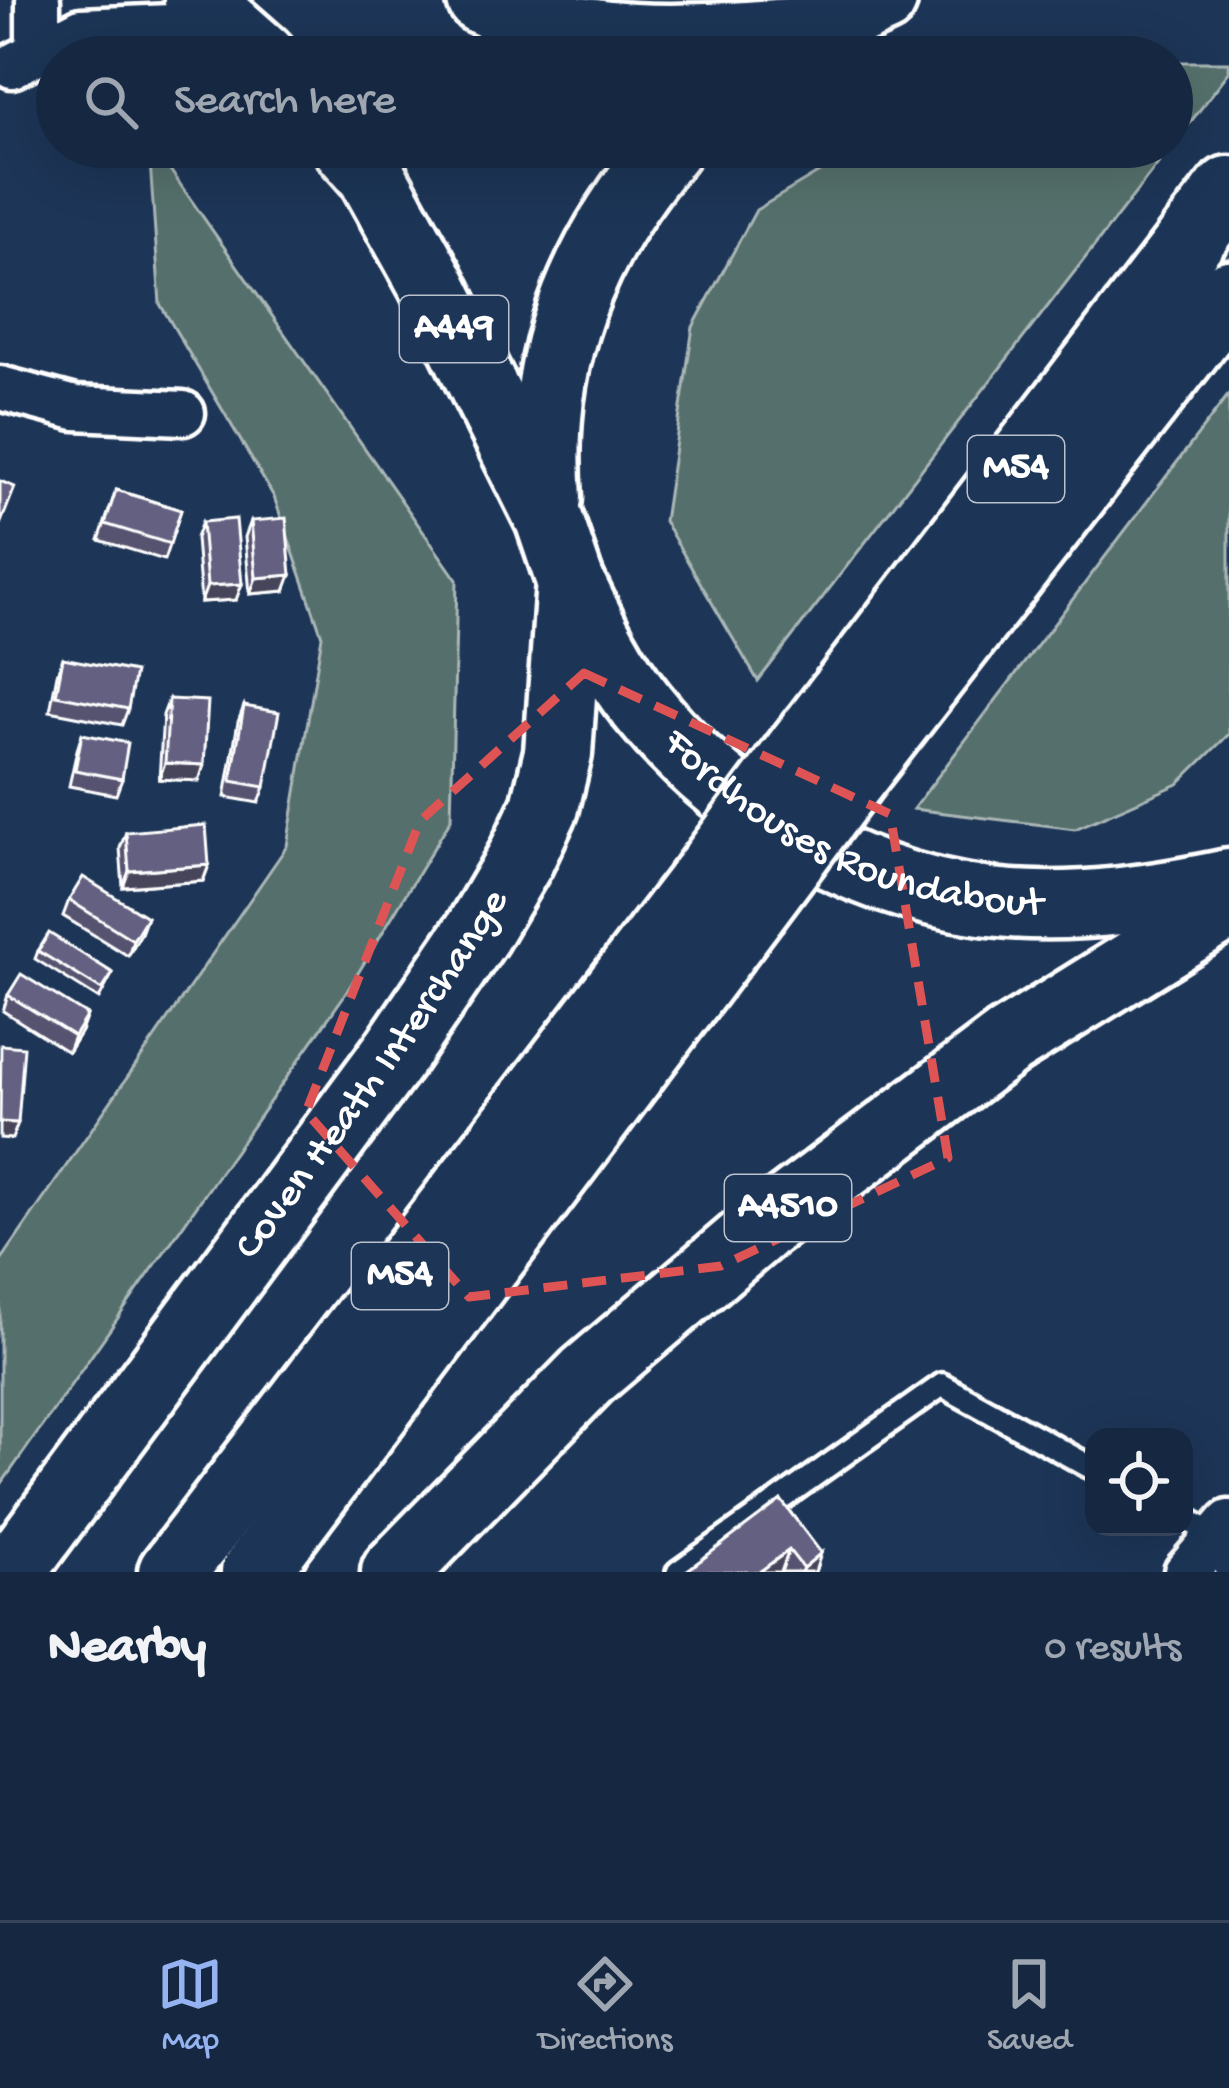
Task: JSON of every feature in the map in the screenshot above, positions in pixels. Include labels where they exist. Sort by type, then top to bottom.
[{"type":"highway","points":[[198,0],[238,36]]},
{"type":"highway","points":[[481,0],[558,28],[606,36]]},
{"type":"highway","points":[[813,36],[883,0]]},
{"type":"highway","name":"A449","points":[[366,168],[431,282],[549,519]]},
{"type":"highway","points":[[549,519],[544,444],[550,376],[596,247],[650,168]]},
{"type":"highway","name":"M54","points":[[255,1572],[728,894],[826,763],[1229,190]]},
{"type":"highway","name":"M54","points":[[826,763],[1229,294]]},
{"type":"highway","name":"Coven Heath Interchange","points":[[11,1572],[396,1052],[478,932],[520,860],[545,807],[558,753],[570,581],[549,519]]},
{"type":"highway","name":"Fordhouses Roundabout","points":[[570,581],[601,645],[659,726],[746,806],[810,846],[872,873],[937,892],[1010,904],[1093,904],[1229,883]]},
{"type":"highway","name":"M54","points":[[172,1572],[728,894]]},
{"type":"highway","name":"A4510","points":[[395,1572],[587,1376],[760,1229],[1007,1043],[1229,905]]},
{"type":"street","points":[[22,45],[69,0]]},
{"type":"street","points":[[57,36],[81,30],[171,26],[196,36]]},
{"type":"street","points":[[0,388],[75,407],[182,413]]},
{"type":"street","points":[[1186,1572],[1214,1537]]},
{"type":"lane","points":[[678,1572],[942,1385],[1085,1464]]},
{"type":"highlighted area","points":[[584,673],[890,814],[948,1158],[721,1266],[469,1297],[306,1112],[420,821]]},
{"type":"green space","points":[[1193,62],[1229,62],[1229,72],[1193,119]]},
{"type":"green space","points":[[150,168],[169,168],[457,580],[451,819],[346,993],[0,1486],[0,1262],[287,846],[322,636],[274,497],[160,304]]},
{"type":"green space","points":[[826,168],[1155,168],[758,681],[664,521],[693,327],[756,210]]},
{"type":"green space","points":[[1229,394],[1229,734],[1178,784],[1075,829],[913,809]]},
{"type":"building","points":[[0,481],[15,487],[0,525]]},
{"type":"building","points":[[116,490],[181,510],[170,544],[105,524]]},
{"type":"building","points":[[286,518],[291,575],[256,578],[251,521]]},
{"type":"building","points":[[236,519],[242,584],[207,586],[202,522]]},
{"type":"building","points":[[63,658],[135,672],[128,709],[56,695]]},
{"type":"building","points":[[169,699],[208,701],[204,765],[165,763]]},
{"type":"building","points":[[244,706],[279,712],[265,787],[231,781]]},
{"type":"building","points":[[82,734],[128,743],[122,779],[75,770]]},
{"type":"building","points":[[206,825],[209,865],[129,871],[126,832]]},
{"type":"building","points":[[83,877],[147,917],[133,940],[69,900]]},
{"type":"building","points":[[49,933],[113,973],[102,990],[38,951]]},
{"type":"building","points":[[21,974],[87,1015],[74,1036],[8,995]]},
{"type":"building","points":[[1,1045],[24,1047],[18,1123],[0,1122]]},
{"type":"building","points":[[781,1500],[821,1553],[803,1568],[789,1550],[759,1572],[685,1572]]}]
